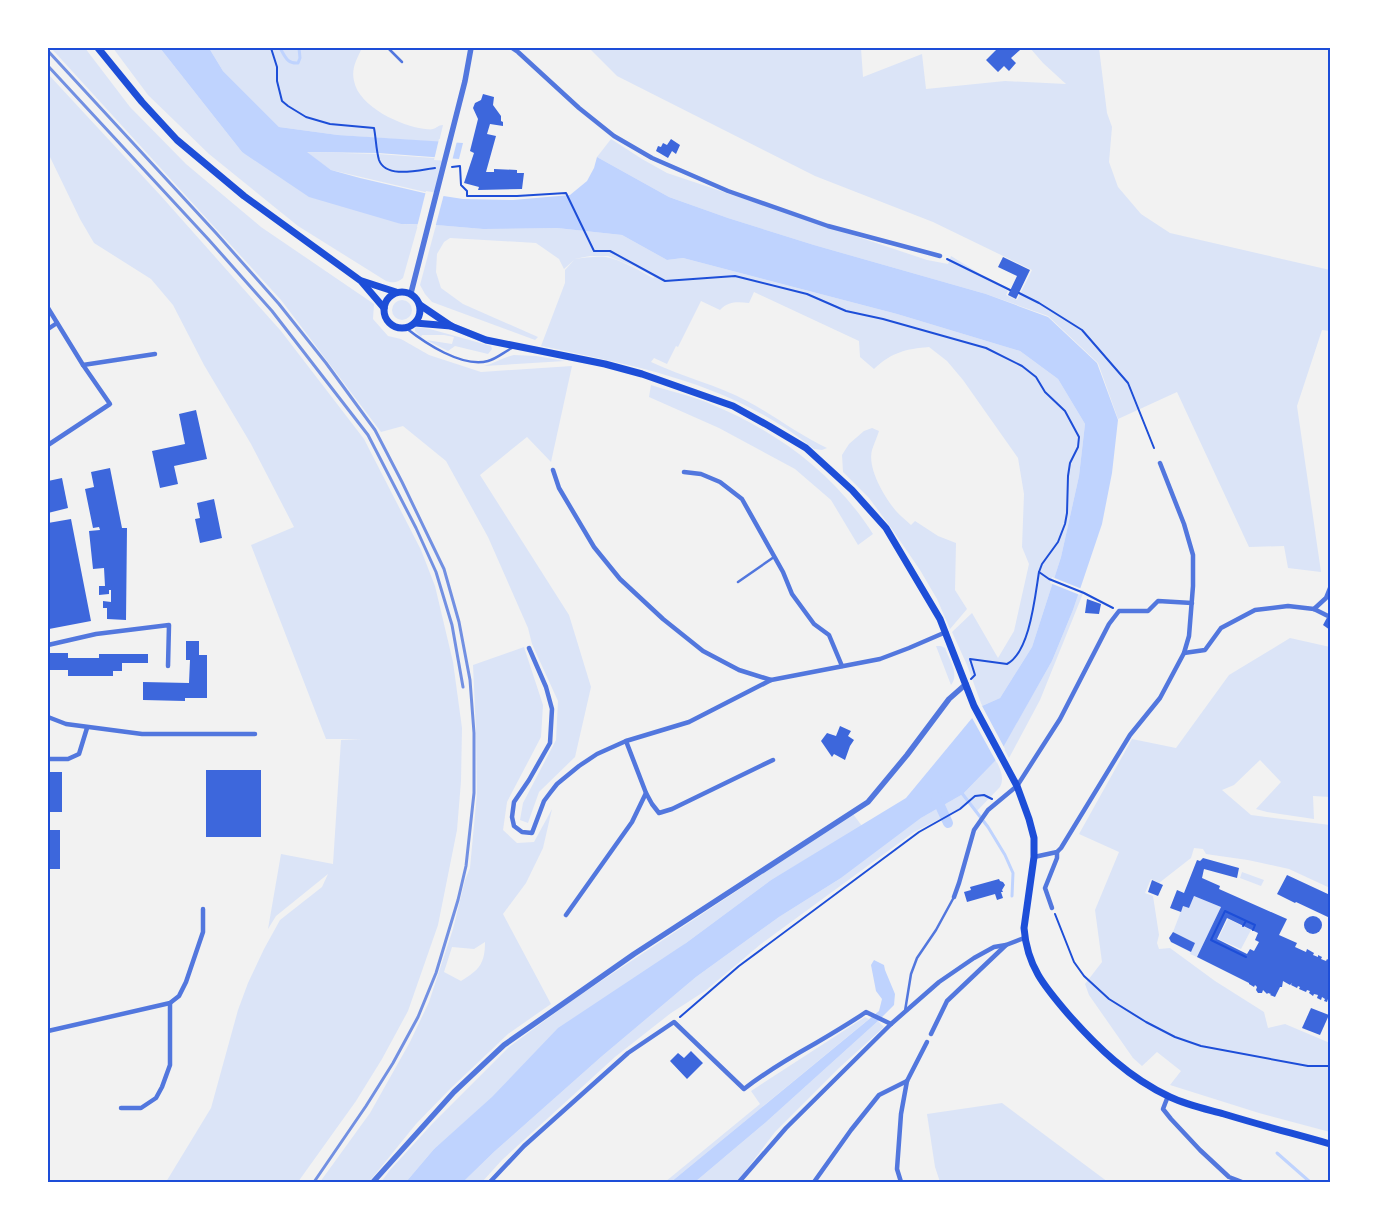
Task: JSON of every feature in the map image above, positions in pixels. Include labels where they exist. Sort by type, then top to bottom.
[{"type":"main road","points":[[98,48],[142,102],[177,140],[244,196],[361,281],[384,308],[386,319],[390,323],[400,328],[406,328],[415,323],[420,314],[420,305],[416,297],[411,293],[405,291],[396,292],[361,281]]},
{"type":"main road","points":[[384,308],[388,298],[396,292]]},
{"type":"main road","points":[[420,305],[451,326],[486,340],[605,364],[651,377],[733,406],[806,448],[852,490],[886,528],[940,619],[974,706],[1007,767],[1029,819],[1034,838],[1034,857],[1024,938],[1034,969],[1045,988],[1085,1034],[1122,1068],[1151,1087],[1188,1104],[1330,1144]]},
{"type":"main road","points":[[415,323],[451,326]]},
{"type":"street","points":[[411,293],[470,62],[471,48]]},
{"type":"street","points":[[512,48],[579,108],[614,136],[652,158],[728,191],[828,226],[940,256]]},
{"type":"street","points":[[48,308],[83,365],[110,404],[48,445]]},
{"type":"street","points":[[48,329],[57,323]]},
{"type":"street","points":[[83,365],[155,354]]},
{"type":"street","points":[[1052,908],[1045,888],[1057,858],[1057,852],[1130,735],[1160,698],[1184,653],[1189,636],[1193,555],[1184,524],[1160,463]]},
{"type":"street","points":[[553,470],[559,488],[594,547],[620,579],[663,619],[703,651],[738,670],[771,680]]},
{"type":"street","points":[[684,472],[701,474],[720,482],[742,500],[783,572],[792,594],[814,624],[829,635],[842,666]]},
{"type":"street","points":[[1314,609],[1326,598],[1330,588]]},
{"type":"street","points":[[954,897],[974,830],[988,810],[1016,786],[1060,719],[1109,624],[1119,611],[1148,612],[1158,601],[1192,603]]},
{"type":"street","points":[[1184,653],[1204,650],[1221,628],[1255,610],[1288,606],[1314,609],[1328,616]]},
{"type":"street","points":[[48,645],[96,634],[169,625],[168,666]]},
{"type":"street","points":[[529,648],[546,687],[552,710],[550,743],[514,802],[512,817],[514,826],[522,832],[532,833],[544,801],[557,784],[597,754],[626,741],[689,722],[771,680],[880,659],[946,632]]},
{"type":"street","points":[[373,1182],[454,1092],[504,1045],[626,959],[868,802],[949,700],[966,684]]},
{"type":"street","points":[[48,717],[66,724],[87,728],[142,734],[255,734]]},
{"type":"street","points":[[48,759],[68,759],[79,754],[87,728]]},
{"type":"street","points":[[626,741],[646,793],[660,813],[773,760]]},
{"type":"street","points":[[566,915],[632,822],[646,793]]},
{"type":"street","points":[[1034,857],[1057,852]]},
{"type":"street","points":[[48,1031],[170,1003],[179,996],[186,982],[203,932],[203,909]]},
{"type":"street","points":[[739,1182],[786,1128],[892,1024],[939,982],[994,947],[1024,938]]},
{"type":"street","points":[[931,1034],[947,1001],[1006,944]]},
{"type":"street","points":[[121,1108],[141,1108],[156,1098],[162,1087],[170,1065],[170,1003]]},
{"type":"street","points":[[490,1182],[524,1146],[628,1053],[674,1022],[744,1089],[782,1062],[866,1012],[892,1024]]},
{"type":"street","points":[[901,1182],[897,1169],[901,1114],[907,1081],[927,1042]]},
{"type":"street","points":[[814,1182],[879,1095],[907,1081]]},
{"type":"street","points":[[1168,1096],[1162,1109],[1190,1141],[1230,1180],[1242,1182]]},
{"type":"lane","points":[[388,48],[402,62]]},
{"type":"lane","points":[[406,328],[436,349],[464,360],[478,363],[490,361],[515,346]]},
{"type":"lane","points":[[738,582],[774,556]]},
{"type":"lane","points":[[905,1013],[911,974],[917,958],[936,930],[954,897]]},
{"type":"path","points":[[271,48],[277,66],[277,81],[282,101],[294,110],[330,124],[374,128],[380,162],[388,169],[399,172],[443,168]]},
{"type":"path","points":[[451,167],[460,166],[461,185],[467,191],[467,196],[517,196],[566,192],[594,251],[610,251],[665,281],[736,276],[807,294],[846,311],[883,319],[986,348],[1022,366],[1036,377],[1045,392],[1065,411],[1079,437],[1078,447],[1070,463],[1065,524],[1058,542],[1042,564],[1031,623],[1026,639],[1012,662],[1007,664],[970,659],[975,675],[966,684]]},
{"type":"path","points":[[940,256],[1010,290]]},
{"type":"path","points":[[1019,293],[1039,303],[1082,330],[1128,383],[1154,448]]},
{"type":"path","points":[[1039,572],[1049,579],[1084,593],[1119,611]]},
{"type":"path","points":[[674,1022],[739,966],[919,832],[960,810],[975,796],[984,795],[997,803]]},
{"type":"path","points":[[1052,908],[1074,962],[1084,976],[1109,1000],[1146,1022],[1175,1037],[1201,1046],[1308,1066],[1330,1066]]},
{"type":"path","points":[[1246,953],[1245,957],[1211,940],[1225,912],[1255,925],[1252,930]]},
{"type":"path","points":[[1243,926],[1246,921]]},
{"type":"path","points":[[1218,927],[1222,929]]},
{"type":"shaded area","points":[[51,48],[85,48],[130,107],[186,164],[261,227],[374,304],[373,319],[388,336],[401,339],[429,355],[481,372],[572,366],[551,462],[527,437],[480,475],[569,615],[591,687],[575,757],[539,792],[528,823],[520,820],[523,803],[556,740],[558,701],[532,644],[528,628],[488,537],[446,461],[403,426],[381,432],[281,300]]},
{"type":"shaded area","points":[[113,48],[160,48],[242,152],[401,224],[418,225],[403,278],[395,282],[386,281],[298,226],[209,154],[148,95]]},
{"type":"shaded area","points":[[209,48],[362,48],[355,64],[353,76],[358,90],[364,99],[382,114],[404,124],[430,129],[443,125],[439,142],[338,135],[279,127],[223,71]]},
{"type":"shaded area","points":[[589,48],[861,48],[863,77],[922,54],[926,89],[1005,81],[1066,84],[1030,48],[1099,48],[1107,113],[1112,127],[1109,162],[1118,187],[1141,214],[1170,233],[1330,270],[1330,331],[1322,330],[1297,406],[1321,572],[1288,568],[1284,546],[1249,547],[1177,392],[1118,419],[1098,363],[1048,316],[986,294],[814,245],[728,218],[669,197],[597,157],[611,139],[667,173],[927,260],[948,264],[951,256],[1008,291],[1006,295],[1017,300],[1032,270],[933,222],[815,176],[617,76]]},
{"type":"shaded area","points":[[48,74],[161,196],[281,331],[364,439],[421,550],[435,586],[453,662],[462,728],[461,781],[457,830],[438,925],[408,1011],[382,1059],[356,1101],[298,1182],[166,1182],[211,1108],[238,1010],[264,949],[280,920],[322,887],[328,874],[276,916],[268,929],[281,854],[333,864],[341,740],[362,739],[326,739],[251,545],[294,527],[251,444],[204,365],[173,305],[151,279],[94,243],[48,155]]},
{"type":"shaded area","points":[[306,152],[378,154],[447,159],[438,195],[331,170]]},
{"type":"shaded area","points":[[436,225],[483,229],[557,228],[622,235],[667,260],[683,258],[897,314],[1020,351],[1058,379],[1085,424],[1079,476],[1061,557],[1032,647],[1000,698],[982,706],[967,665],[952,632],[972,613],[998,658],[1014,631],[1029,564],[1022,547],[1024,494],[1018,458],[963,380],[947,361],[929,347],[900,352],[874,369],[860,357],[859,341],[754,292],[749,303],[737,302],[720,310],[701,301],[678,347],[676,346],[667,364],[654,358],[651,362],[724,390],[747,401],[827,448],[822,450],[814,449],[783,426],[751,408],[718,393],[649,370],[541,346],[565,283],[565,270],[574,260],[564,269],[559,259],[536,243],[450,238],[444,242],[437,254],[436,272],[441,288],[463,304],[538,337],[535,340],[432,302],[420,285]],"holes":[[[590,256],[608,256],[633,266],[653,278],[612,258],[574,259]]]},
{"type":"shaded area","points":[[402,300],[409,303],[412,310],[409,317],[402,320],[395,317],[392,310],[395,303]]},
{"type":"shaded area","points":[[415,327],[430,329],[491,346],[492,349],[488,354],[455,346],[448,351],[426,340],[452,344],[454,337],[422,335],[421,337],[415,331]]},
{"type":"shaded area","points":[[514,355],[536,356],[565,361],[484,366]]},
{"type":"shaded area","points":[[651,385],[713,405],[760,428],[782,442],[803,457],[841,492],[873,534],[858,545],[831,500],[795,469],[719,428],[649,397]]},
{"type":"shaded area","points":[[872,428],[879,431],[871,458],[874,474],[882,491],[899,515],[911,525],[915,521],[938,536],[956,543],[955,590],[967,609],[950,629],[937,599],[920,570],[869,498],[843,472],[842,455],[849,444],[864,431]]},
{"type":"shaded area","points":[[1080,589],[1084,591],[1040,700],[1009,758],[1003,747],[1052,661]]},
{"type":"shaded area","points":[[1290,638],[1330,647],[1330,797],[1313,796],[1314,819],[1256,809],[1281,782],[1260,760],[1234,785],[1222,790],[1251,815],[1330,825],[1330,888],[1289,869],[1248,860],[1206,854],[1203,849],[1194,848],[1191,858],[1159,883],[1151,879],[1145,893],[1153,896],[1159,935],[1157,943],[1159,949],[1170,948],[1215,981],[1264,1012],[1268,1028],[1285,1024],[1330,1043],[1330,1132],[1259,1113],[1170,1085],[1181,1071],[1157,1052],[1142,1066],[1133,1058],[1089,995],[1085,984],[1102,962],[1095,910],[1119,852],[1079,834],[1132,739],[1176,748],[1229,675]]},
{"type":"shaded area","points":[[936,646],[945,648],[951,662],[954,677],[951,685]]},
{"type":"shaded area","points":[[524,647],[543,705],[541,737],[507,802],[503,830],[517,843],[534,842],[552,809],[543,848],[526,883],[503,914],[551,1004],[508,1034],[451,1088],[416,1124],[369,1182],[320,1182],[370,1113],[410,1042],[429,1002],[453,929],[465,880],[470,868],[477,793],[473,665]],"holes":[[[485,942],[484,956],[477,970],[461,981],[444,972],[452,947],[474,949]]]},
{"type":"shaded area","points":[[996,760],[1001,773],[1000,787],[976,812],[968,802],[960,809],[914,832],[761,944],[705,991],[671,1013],[615,1057],[502,1160],[482,1182],[463,1182],[601,1057],[696,977],[779,917],[841,878],[921,818],[963,794]]},
{"type":"shaded area","points":[[853,814],[862,826],[771,880],[686,943],[492,1098],[434,1149],[406,1182],[381,1182],[433,1123],[509,1047],[574,999]]},
{"type":"shaded area","points":[[1242,872],[1264,880],[1261,886],[1240,878]]},
{"type":"shaded area","points":[[1194,896],[1221,907],[1197,957],[1190,954],[1195,943],[1173,932],[1183,906],[1189,908]]},
{"type":"shaded area","points":[[1228,919],[1251,930],[1241,949],[1218,939]]},
{"type":"shaded area","points":[[865,1017],[869,1019],[671,1182],[665,1182],[760,1104],[751,1091]]},
{"type":"shaded area","points":[[878,1021],[884,1027],[839,1068],[775,1132],[737,1182],[695,1182],[765,1123]]},
{"type":"shaded area","points":[[1002,1103],[1108,1182],[940,1182],[935,1167],[927,1114]]},
{"type":"water","points":[[160,48],[209,48],[223,71],[279,127],[338,135],[463,143],[459,159],[378,153],[307,152],[331,170],[424,193],[463,199],[513,200],[570,195],[587,181],[597,157],[669,197],[728,218],[814,245],[986,294],[1048,317],[1097,363],[1118,420],[1112,473],[1102,524],[1073,610],[1052,661],[996,760],[963,794],[921,818],[841,878],[779,917],[696,977],[601,1057],[463,1182],[406,1182],[434,1149],[492,1097],[558,1028],[686,943],[771,880],[906,798],[982,706],[1000,698],[1032,647],[1061,557],[1079,476],[1085,424],[1058,379],[1020,351],[897,314],[683,258],[667,260],[622,235],[557,228],[483,229],[401,224],[309,197],[242,152]]},
{"type":"water","points":[[874,960],[884,965],[895,994],[894,1005],[765,1123],[695,1182],[671,1182],[879,1011],[882,999],[876,991],[871,965]]},
{"type":"pier","points":[[439,139],[457,141],[452,161],[434,160]]},
{"type":"pier","points":[[426,191],[444,194],[435,228],[417,227]]},
{"type":"pier","points":[[1052,577],[1082,589],[1080,595],[1050,583]]},
{"type":"pier","points":[[981,704],[1005,749],[997,763],[971,716]]},
{"type":"building","points":[[998,48],[1018,48],[1020,50],[1011,58],[1016,63],[1009,71],[1004,66],[998,72],[986,60]]},
{"type":"building","points":[[483,94],[494,97],[493,105],[503,122],[503,126],[490,124],[487,134],[496,136],[486,172],[494,172],[494,169],[517,170],[517,173],[524,173],[522,189],[478,190],[479,187],[464,183],[474,153],[470,151],[478,119],[473,108],[475,103],[481,100]]},
{"type":"building","points":[[671,139],[680,145],[676,154],[672,151],[668,158],[656,151],[658,146],[661,147],[663,143],[667,145]]},
{"type":"building","points":[[1003,257],[1030,270],[1016,299],[1008,295],[1017,276],[998,267]]},
{"type":"building","points":[[196,410],[207,459],[174,466],[178,484],[160,488],[152,451],[185,444],[179,414]]},
{"type":"building","points":[[110,468],[122,528],[127,528],[126,620],[107,619],[107,608],[103,608],[103,601],[111,602],[111,590],[109,590],[109,594],[99,595],[99,586],[105,586],[104,568],[93,569],[89,531],[100,530],[99,527],[93,528],[85,489],[94,487],[91,472]]},
{"type":"building","points":[[62,478],[68,508],[48,513],[48,481]]},
{"type":"building","points":[[214,499],[222,538],[200,543],[195,519],[200,518],[197,503]]},
{"type":"building","points":[[71,519],[91,621],[49,629],[50,636],[48,637],[48,523]]},
{"type":"building","points":[[1087,599],[1101,604],[1099,614],[1085,613]]},
{"type":"building","points":[[1330,612],[1330,630],[1323,625]]},
{"type":"building","points":[[186,641],[199,641],[199,655],[207,655],[207,698],[185,698],[185,701],[143,700],[143,682],[189,683],[190,660],[186,660]]},
{"type":"building","points":[[49,653],[68,653],[68,658],[99,658],[99,654],[148,654],[148,663],[122,663],[122,671],[113,671],[113,676],[68,676],[68,670],[48,670]]},
{"type":"building","points":[[840,726],[851,731],[848,736],[854,740],[845,760],[834,754],[832,757],[821,741],[827,733],[836,736]]},
{"type":"building","points":[[206,770],[261,770],[261,837],[206,837]]},
{"type":"building","points":[[48,772],[62,772],[62,812],[48,812]]},
{"type":"building","points":[[48,830],[60,830],[60,869],[48,869]]},
{"type":"building","points":[[1203,858],[1239,868],[1237,878],[1204,869],[1202,878],[1220,886],[1219,889],[1287,919],[1279,935],[1297,943],[1295,947],[1306,952],[1307,949],[1314,953],[1313,955],[1318,957],[1318,955],[1322,957],[1321,959],[1330,961],[1330,1001],[1328,999],[1327,1002],[1324,1001],[1325,999],[1322,997],[1321,1000],[1317,998],[1318,995],[1314,994],[1313,996],[1309,993],[1310,991],[1307,990],[1306,992],[1299,989],[1300,987],[1298,986],[1297,988],[1291,985],[1292,983],[1290,985],[1283,981],[1282,987],[1280,987],[1275,997],[1263,990],[1262,993],[1258,993],[1255,985],[1254,987],[1197,957],[1221,907],[1194,896],[1189,908],[1183,906],[1181,912],[1170,908],[1177,890],[1184,893],[1197,860],[1200,861]],"holes":[[[1227,918],[1258,933],[1255,940],[1259,942],[1254,951],[1250,949],[1247,954],[1217,939]]]},
{"type":"building","points":[[1287,875],[1330,895],[1330,918],[1277,894]]},
{"type":"building","points":[[999,879],[1005,885],[1002,890],[1003,892],[1001,892],[1003,898],[997,900],[995,894],[967,902],[964,892],[971,890],[970,887]]},
{"type":"building","points":[[1152,880],[1163,885],[1158,896],[1148,892]]},
{"type":"building","points":[[1313,916],[1319,919],[1322,925],[1319,931],[1313,934],[1307,931],[1304,925],[1307,919]]},
{"type":"building","points":[[1173,932],[1195,943],[1191,952],[1171,942],[1169,938]]},
{"type":"building","points":[[1311,1008],[1329,1015],[1320,1035],[1302,1028]]},
{"type":"building","points":[[691,1051],[703,1063],[687,1079],[670,1061],[678,1053],[684,1058]]},
{"type":"waterway","points":[[280,48],[285,57],[294,63],[298,63],[300,58],[299,48]]},
{"type":"waterway","points":[[961,792],[988,827],[1005,855],[1013,873],[1012,896]]},
{"type":"waterway","points":[[936,797],[948,823]]},
{"type":"waterway","points":[[1277,1153],[1310,1182]]},
{"type":"railway","points":[[48,51],[279,304],[326,363],[375,430],[444,569],[459,622],[470,680],[474,733],[474,793],[466,866],[458,900],[436,973],[418,1017],[393,1063],[366,1106],[314,1182]]},
{"type":"railway","points":[[48,66],[272,311],[368,435],[416,528],[436,572],[452,625],[463,687]]}]
